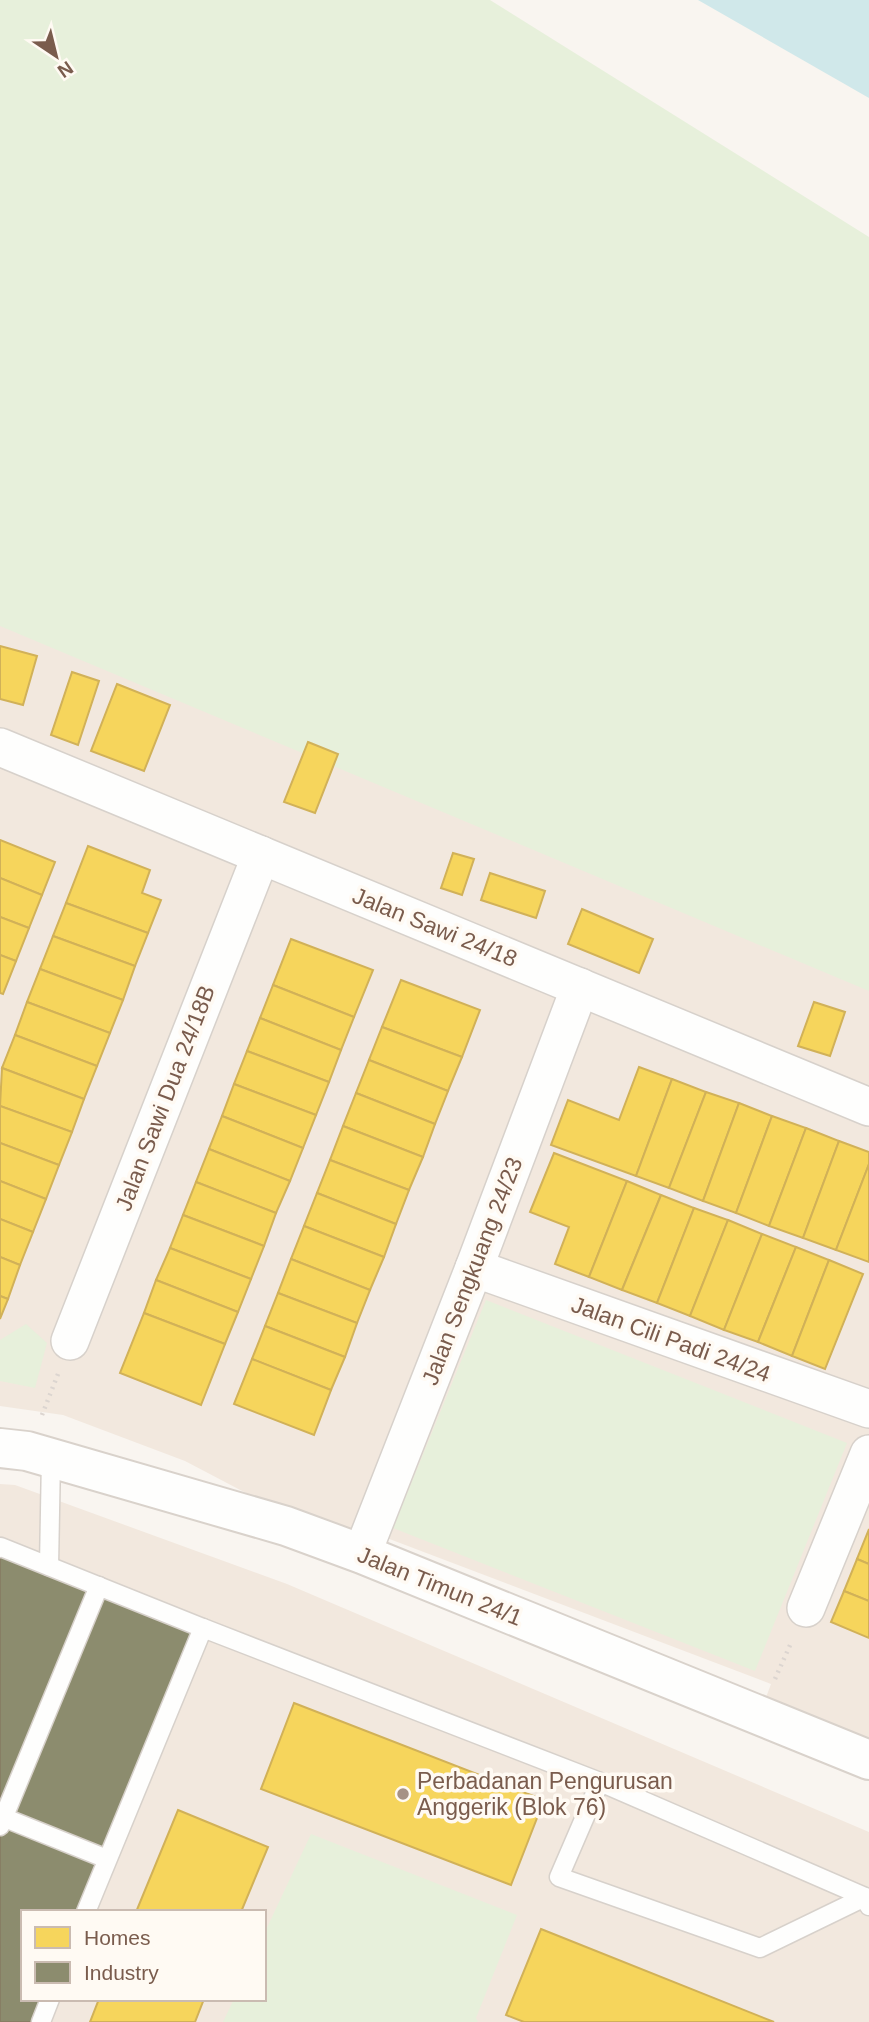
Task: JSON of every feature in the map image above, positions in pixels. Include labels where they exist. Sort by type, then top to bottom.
[{"type":"street","name":"Jalan Sawi 24/18","points":[[0,747],[869,1107]]},
{"type":"street","name":"Jalan Sawi Dua 24/18B","points":[[70,1341],[261,855]]},
{"type":"street","name":"Jalan Sengkuang 24/23","points":[[362,1554],[474,1268],[579,987]]},
{"type":"street","name":"Jalan Cili Padi 24/24","points":[[474,1268],[869,1409]]},
{"type":"street","name":"Jalan Timun 24/1","points":[[26,1452],[286,1526],[362,1554],[869,1760]]},
{"type":"street","points":[[806,1608],[869,1454]]},
{"type":"lane","points":[[26,1452],[49,1566]]},
{"type":"lane","points":[[0,1548],[600,1782],[867,1902]]},
{"type":"lane","points":[[99,1586],[1,1820],[107,1859]]},
{"type":"lane","points":[[87,1910],[203,1628]]},
{"type":"lane","points":[[600,1782],[559,1877],[760,1948],[867,1902]]},
{"type":"lane","points":[[40,2022],[49,2001]]},
{"type":"path","points":[[26,1452],[70,1341]]},
{"type":"path","points":[[759,1716],[806,1608]]},
{"type":"shaded area","points":[[0,623],[869,987],[869,1760],[759,1716],[771,1684],[371,1532],[362,1554],[185,1461],[63,1415],[0,1406]]},
{"type":"shaded area","points":[[0,1484],[15,1485],[287,1584],[869,1832],[869,2022],[0,2022]]},
{"type":"green space","points":[[0,0],[490,0],[869,237],[869,991],[0,626]]},
{"type":"green space","points":[[486,1300],[847,1443],[755,1671],[393,1528]]},
{"type":"green space","points":[[26,1324],[47,1343],[35,1388],[0,1381],[0,1340]]},
{"type":"green space","points":[[311,1834],[517,1915],[476,2018],[478,2022],[223,2022],[233,2001],[266,2001],[266,1930]]},
{"type":"water","points":[[698,0],[869,0],[869,98]]},
{"type":"building: Homes","points":[[0,646],[37,656],[23,705],[0,699]]},
{"type":"building: Homes","points":[[72,672],[99,681],[78,745],[51,735]]},
{"type":"building: Homes","points":[[117,684],[170,705],[144,771],[91,751]]},
{"type":"building: Homes","points":[[308,742],[338,754],[315,813],[284,802]]},
{"type":"building: Homes","points":[[0,840],[55,862],[42,895],[0,878]]},
{"type":"building: Homes","points":[[88,846],[150,870],[142,893],[161,900],[148,933],[66,903]]},
{"type":"building: Homes","points":[[453,853],[474,859],[462,895],[441,888]]},
{"type":"building: Homes","points":[[490,873],[545,891],[536,918],[481,900]]},
{"type":"building: Homes","points":[[0,878],[42,895],[29,928],[0,917]]},
{"type":"building: Homes","points":[[66,903],[148,933],[135,966],[53,936]]},
{"type":"building: Homes","points":[[582,909],[653,939],[639,973],[568,944]]},
{"type":"building: Homes","points":[[0,917],[29,928],[16,961],[0,955]]},
{"type":"building: Homes","points":[[53,936],[135,966],[123,1000],[40,969]]},
{"type":"building: Homes","points":[[291,939],[373,970],[354,1017],[273,985]]},
{"type":"building: Homes","points":[[0,955],[16,961],[3,994],[0,993]]},
{"type":"building: Homes","points":[[40,969],[123,1000],[110,1033],[27,1002]]},
{"type":"building: Homes","points":[[401,980],[480,1010],[462,1057],[382,1027]]},
{"type":"building: Homes","points":[[273,985],[354,1017],[341,1050],[260,1018]]},
{"type":"building: Homes","points":[[27,1002],[110,1033],[97,1066],[15,1035]]},
{"type":"building: Homes","points":[[814,1002],[845,1012],[830,1056],[798,1046]]},
{"type":"building: Homes","points":[[260,1018],[341,1050],[329,1082],[247,1051]]},
{"type":"building: Homes","points":[[382,1027],[462,1057],[448,1091],[369,1060]]},
{"type":"building: Homes","points":[[15,1035],[97,1066],[84,1099],[2,1068]]},
{"type":"building: Homes","points":[[247,1051],[329,1082],[316,1115],[234,1084]]},
{"type":"building: Homes","points":[[369,1060],[448,1091],[435,1124],[356,1093]]},
{"type":"building: Homes","points":[[639,1067],[672,1079],[636,1176],[551,1145],[568,1100],[619,1120]]},
{"type":"building: Homes","points":[[2,1068],[84,1099],[72,1132],[0,1106]]},
{"type":"building: Homes","points":[[672,1079],[706,1092],[669,1188],[636,1176]]},
{"type":"building: Homes","points":[[234,1084],[316,1115],[303,1148],[222,1116]]},
{"type":"building: Homes","points":[[706,1092],[739,1103],[703,1201],[669,1188]]},
{"type":"building: Homes","points":[[356,1093],[435,1124],[423,1157],[343,1126]]},
{"type":"building: Homes","points":[[739,1103],[772,1116],[736,1213],[703,1201]]},
{"type":"building: Homes","points":[[0,1106],[72,1132],[59,1165],[0,1143]]},
{"type":"building: Homes","points":[[222,1116],[303,1148],[290,1181],[209,1149]]},
{"type":"building: Homes","points":[[772,1116],[806,1128],[769,1226],[736,1213]]},
{"type":"building: Homes","points":[[343,1126],[423,1157],[409,1190],[330,1160]]},
{"type":"building: Homes","points":[[806,1128],[839,1141],[803,1238],[769,1226]]},
{"type":"building: Homes","points":[[839,1141],[869,1152],[869,1164],[836,1250],[803,1238]]},
{"type":"building: Homes","points":[[0,1143],[59,1165],[46,1199],[0,1181]]},
{"type":"building: Homes","points":[[209,1149],[290,1181],[276,1213],[196,1182]]},
{"type":"building: Homes","points":[[554,1153],[627,1181],[589,1277],[555,1264],[569,1227],[530,1212]]},
{"type":"building: Homes","points":[[330,1160],[409,1190],[396,1224],[317,1193]]},
{"type":"building: Homes","points":[[869,1164],[869,1262],[836,1250]]},
{"type":"building: Homes","points":[[0,1181],[46,1199],[33,1232],[0,1219]]},
{"type":"building: Homes","points":[[627,1181],[661,1195],[622,1290],[589,1277]]},
{"type":"building: Homes","points":[[196,1182],[276,1213],[264,1246],[183,1215]]},
{"type":"building: Homes","points":[[317,1193],[396,1224],[384,1257],[304,1226]]},
{"type":"building: Homes","points":[[661,1195],[694,1208],[657,1303],[622,1290]]},
{"type":"building: Homes","points":[[694,1208],[728,1220],[690,1316],[657,1303]]},
{"type":"building: Homes","points":[[183,1215],[264,1246],[251,1279],[170,1248]]},
{"type":"building: Homes","points":[[0,1219],[33,1232],[20,1265],[0,1257]]},
{"type":"building: Homes","points":[[728,1220],[762,1234],[724,1330],[690,1316]]},
{"type":"building: Homes","points":[[304,1226],[384,1257],[370,1290],[291,1259]]},
{"type":"building: Homes","points":[[762,1234],[796,1247],[758,1342],[724,1330]]},
{"type":"building: Homes","points":[[796,1247],[829,1260],[792,1356],[758,1342]]},
{"type":"building: Homes","points":[[170,1248],[251,1279],[238,1312],[156,1280]]},
{"type":"building: Homes","points":[[0,1257],[20,1265],[8,1299],[0,1296]]},
{"type":"building: Homes","points":[[291,1259],[370,1290],[357,1323],[278,1293]]},
{"type":"building: Homes","points":[[829,1260],[863,1274],[825,1369],[792,1356]]},
{"type":"building: Homes","points":[[156,1280],[238,1312],[225,1344],[144,1313]]},
{"type":"building: Homes","points":[[278,1293],[357,1323],[345,1357],[265,1326]]},
{"type":"building: Homes","points":[[0,1296],[8,1299],[0,1319]]},
{"type":"building: Homes","points":[[144,1313],[225,1344],[201,1405],[120,1373]]},
{"type":"building: Homes","points":[[265,1326],[345,1357],[331,1390],[252,1359]]},
{"type":"building: Homes","points":[[252,1359],[331,1390],[314,1435],[234,1404]]},
{"type":"building: Homes","points":[[869,1529],[869,1564],[857,1559]]},
{"type":"building: Homes","points":[[857,1559],[869,1564],[869,1601],[844,1591]]},
{"type":"building: Homes","points":[[844,1591],[869,1601],[869,1638],[831,1622]]},
{"type":"building: Homes","name":"Perbadanan Pengurusan Anggerik (Blok 76)","points":[[294,1703],[544,1800],[511,1885],[261,1789]]},
{"type":"building: Homes","points":[[178,1810],[268,1847],[242,1910],[137,1910]]},
{"type":"building: Homes","points":[[541,1929],[774,2022],[524,2022],[506,2015]]},
{"type":"building: Homes","points":[[98,2001],[203,2001],[195,2022],[90,2022]]},
{"type":"building: Industry","points":[[0,1548],[203,1628],[87,1910],[21,1910],[21,2001],[49,2001],[41,2022],[0,2022]]},
{"type":"place","name":"Perbadanan Pengurusan Anggerik (Blok 76)","points":[[403,1794]]}]
